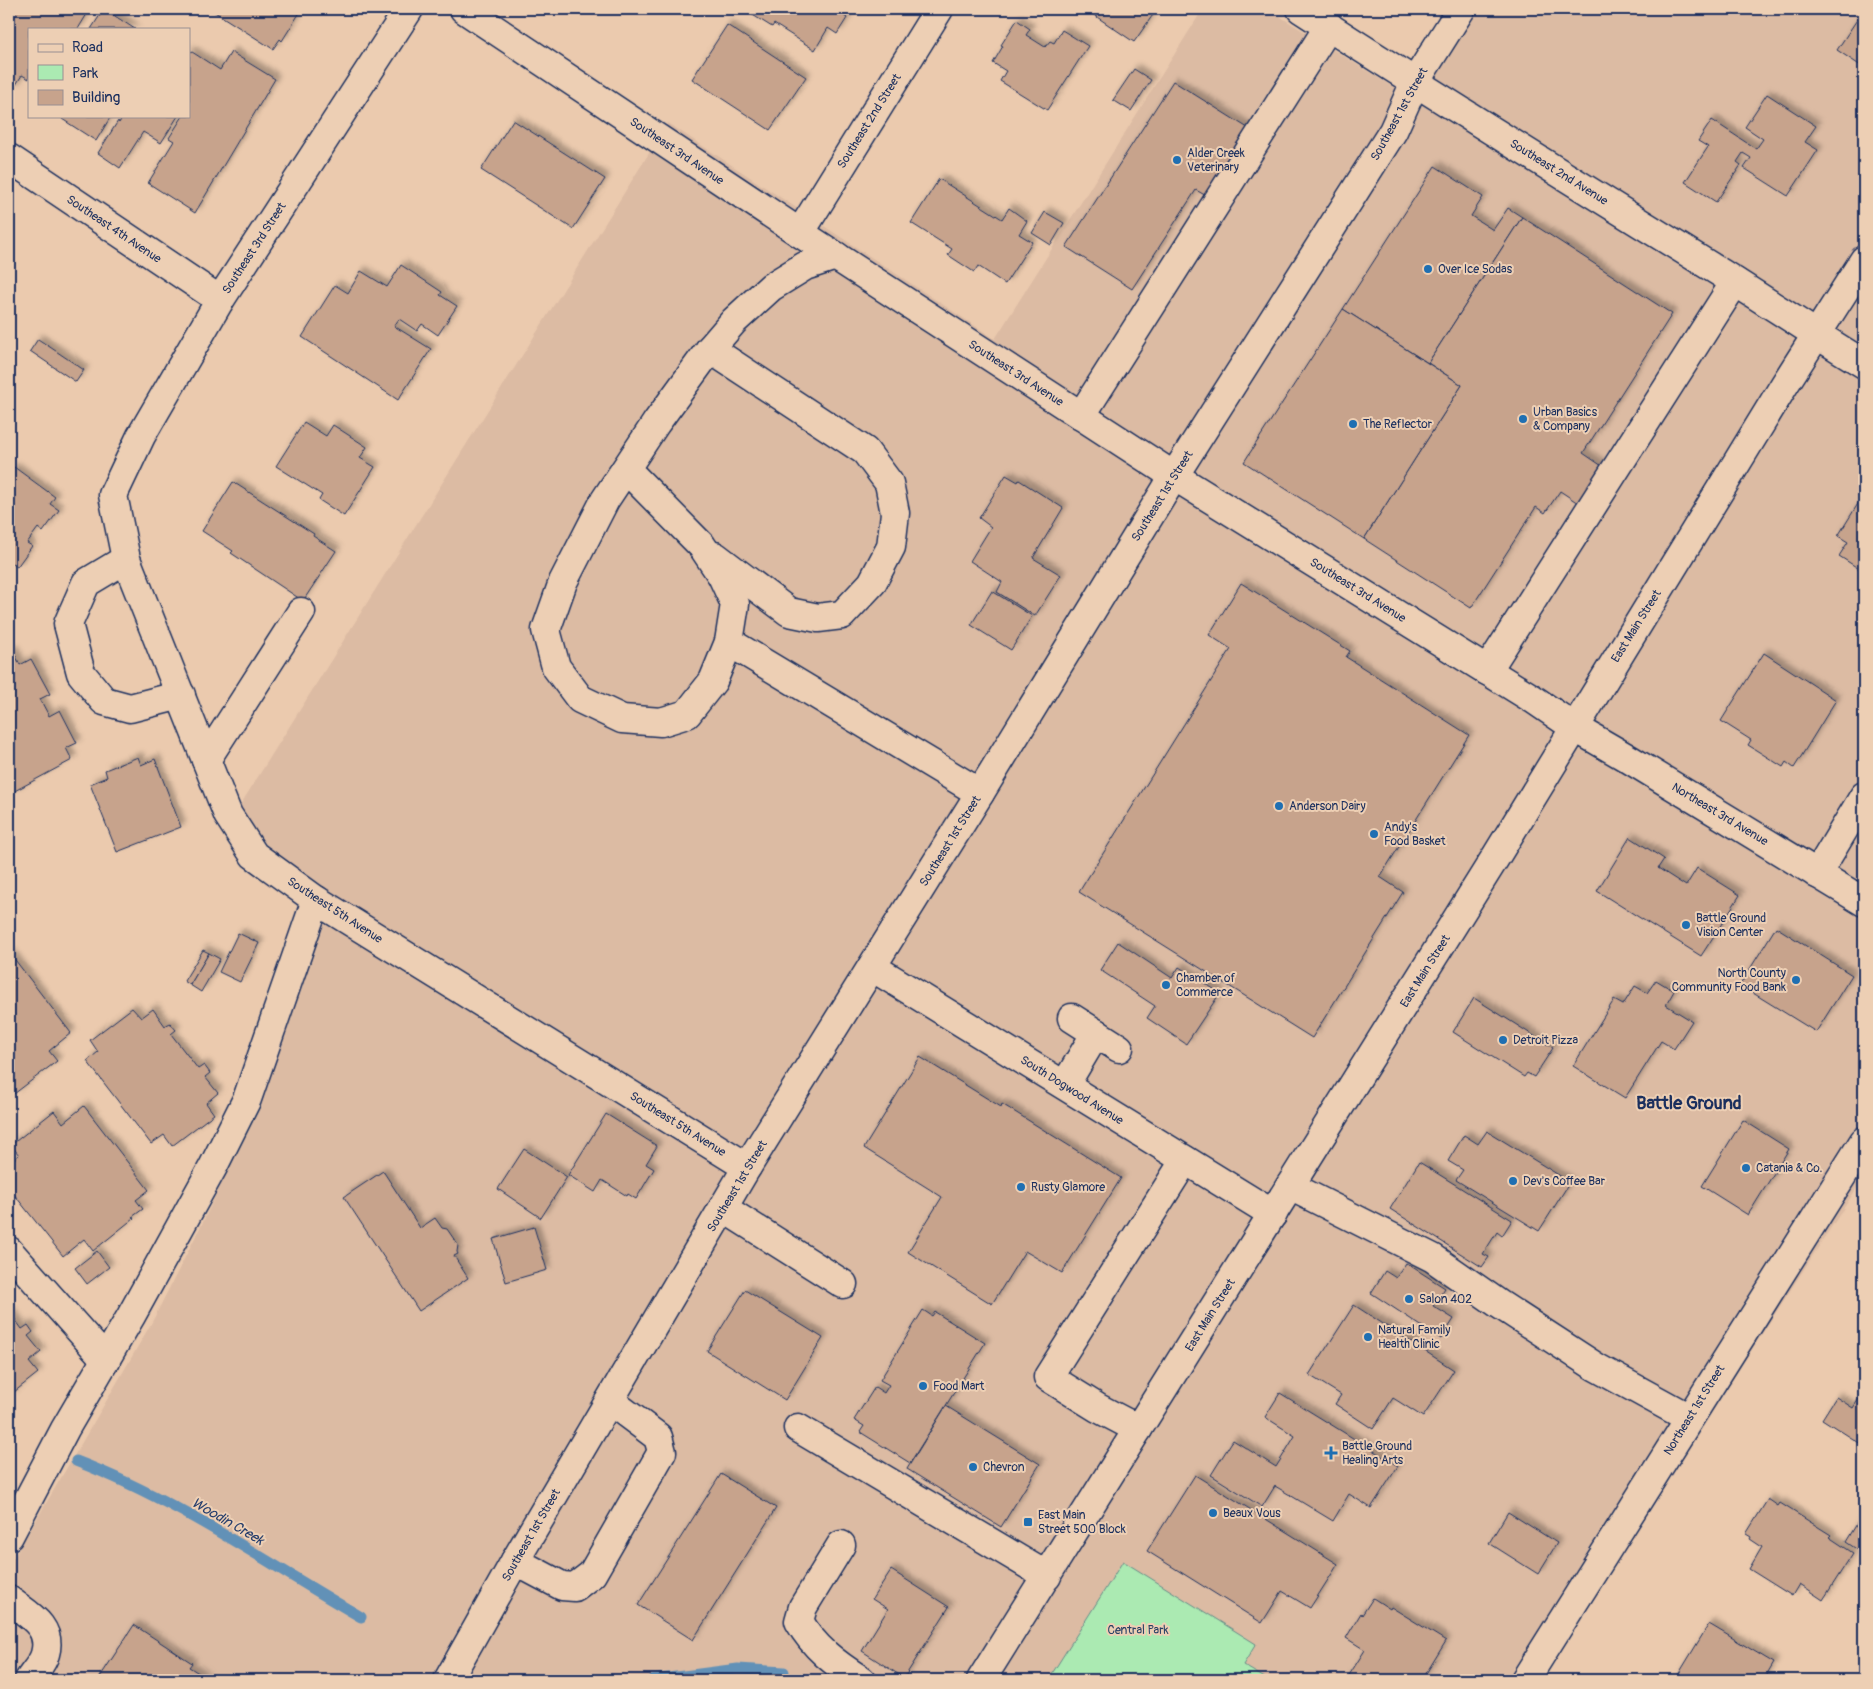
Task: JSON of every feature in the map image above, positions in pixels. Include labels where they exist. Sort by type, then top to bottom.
[{"type":"street","name":"Southeast 3rd Street","points":[[113,495],[141,436],[220,300],[409,9]]},
{"type":"street","name":"Southeast 3rd Avenue","points":[[464,9],[800,233],[1081,416],[1574,727]]},
{"type":"street","name":"Southeast 2nd Street","points":[[800,233],[938,9]]},
{"type":"street","name":"Southeast 2nd Avenue","points":[[1301,9],[1735,282],[1816,336],[1864,364]]},
{"type":"street","name":"Southeast 1st Street","points":[[448,1680],[515,1561],[747,1166],[980,793],[1174,476],[1393,131],[1415,82],[1461,9]]},
{"type":"street","points":[[1081,416],[1329,26]]},
{"type":"street","name":"Southeast 4th Avenue","points":[[9,158],[220,300]]},
{"type":"street","points":[[702,546],[722,576],[735,604],[729,642],[712,681],[687,714],[661,722],[622,719],[580,699],[556,667],[546,630],[562,582],[606,500],[656,423],[710,349],[734,321],[770,287],[805,266],[836,256]]},
{"type":"street","name":"East Main Street","points":[[981,1680],[1496,858],[1574,727],[1864,260]]},
{"type":"street","points":[[1487,671],[1735,282]]},
{"type":"street","points":[[626,469],[702,546],[789,612],[818,618],[842,614],[872,583],[892,547],[895,513],[889,483],[865,451],[710,349]]},
{"type":"street","name":"Southeast 5th Avenue","points":[[113,495],[126,559],[228,815],[254,855],[316,900],[747,1166]]},
{"type":"street","points":[[126,559],[86,583],[68,624],[81,673],[104,701],[130,708],[181,695]]},
{"type":"street","points":[[206,760],[301,612]]},
{"type":"street","points":[[729,642],[980,793]]},
{"type":"street","name":"Northeast 3rd Avenue","points":[[1574,727],[1864,902]]},
{"type":"street","points":[[1817,874],[1864,796]]},
{"type":"street","points":[[9,1536],[65,1429],[106,1360],[213,1167],[247,1099],[316,900]]},
{"type":"street","name":"South Dogwood Avenue","points":[[872,966],[1273,1214]]},
{"type":"street","points":[[1072,1018],[1119,1048]]},
{"type":"street","points":[[1065,1086],[1096,1033]]},
{"type":"street","name":"Northeast 1st Street","points":[[1525,1680],[1864,1141]]},
{"type":"street","points":[[1138,1429],[1098,1408],[1048,1377],[1185,1160]]},
{"type":"street","points":[[1290,1186],[1434,1258],[1499,1304],[1596,1367],[1689,1418]]},
{"type":"street","points":[[723,1208],[843,1284]]},
{"type":"street","points":[[9,1251],[106,1360]]},
{"type":"street","points":[[515,1561],[562,1586],[575,1587],[592,1574],[662,1452],[658,1436],[610,1401]]},
{"type":"street","points":[[798,1428],[1047,1576]]},
{"type":"street","points":[[841,1545],[803,1606],[798,1621],[825,1655],[862,1680]]},
{"type":"street","points":[[9,1600],[39,1623],[47,1637],[45,1655],[29,1680]]},
{"type":"shaded area","points":[[1203,9],[1268,9],[1396,89],[1448,9],[1864,9],[1864,1177],[1537,1680],[9,1680],[9,1566],[152,1322],[203,1222],[262,1098],[326,896],[262,847],[239,807],[668,123],[995,339]]},
{"type":"green space","name":"Central Park","points":[[1123,1561],[1256,1644],[1243,1665],[1268,1680],[1048,1680]]},
{"type":"building","points":[[17,9],[90,9],[79,28],[28,28],[28,78],[22,75],[14,88],[9,84],[9,21]]},
{"type":"building","points":[[104,9],[133,28],[92,28]]},
{"type":"building","points":[[210,9],[302,9],[282,41],[280,39],[273,49]]},
{"type":"building","points":[[743,9],[847,9],[843,15],[847,18],[837,34],[828,28],[815,50],[774,24],[772,27]]},
{"type":"building","points":[[1085,9],[1157,9],[1134,42]]},
{"type":"building","points":[[1864,9],[1864,68],[1837,50]]},
{"type":"building","points":[[1017,20],[1030,29],[1026,35],[1045,47],[1050,41],[1054,43],[1062,30],[1088,46],[1047,110],[1000,81],[1006,71],[993,63],[1003,46],[1001,45]]},
{"type":"building","points":[[727,25],[806,77],[770,130],[692,79]]},
{"type":"building","points":[[190,51],[220,70],[231,52],[275,79],[195,213],[148,183],[174,141],[169,138],[182,118],[190,118]]},
{"type":"building","points":[[1134,69],[1151,80],[1131,111],[1113,100]]},
{"type":"building","name":"Alder Creek Veterinary","points":[[1173,81],[1251,130],[1208,197],[1196,190],[1132,289],[1066,247]]},
{"type":"building","points":[[1767,94],[1816,126],[1805,142],[1818,150],[1788,196],[1744,168],[1751,158],[1743,153],[1737,162],[1741,165],[1716,202],[1685,182],[1708,147],[1698,141],[1712,120],[1756,149],[1763,139],[1745,127]]},
{"type":"building","points":[[63,118],[110,118],[96,141]]},
{"type":"building","points":[[122,118],[177,118],[161,143],[143,132],[120,168],[98,153],[118,121],[119,123]]},
{"type":"building","points":[[513,120],[605,179],[573,229],[481,170]]},
{"type":"building","name":"Over Ice Sodas","points":[[1435,166],[1483,197],[1471,216],[1493,230],[1508,208],[1522,217],[1428,363],[1343,309]]},
{"type":"building","points":[[939,179],[1002,219],[1009,208],[1027,221],[1019,234],[1032,242],[1005,284],[978,266],[974,272],[948,255],[952,249],[911,223]]},
{"type":"building","points":[[1045,212],[1064,223],[1051,245],[1032,233]]},
{"type":"building","name":"Urban Basics & Company","points":[[1522,217],[1672,314],[1583,453],[1602,466],[1578,503],[1560,491],[1545,513],[1536,507],[1471,608],[1364,539],[1462,385],[1428,363]]},
{"type":"building","points":[[401,265],[442,292],[440,295],[457,306],[438,335],[422,324],[417,331],[399,319],[394,326],[431,349],[398,400],[302,337],[335,285],[348,293],[361,271],[387,287]]},
{"type":"building","name":"The Reflector","points":[[1343,309],[1462,385],[1364,539],[1244,462]]},
{"type":"building","points":[[38,339],[84,370],[76,382],[30,351]]},
{"type":"building","points":[[304,422],[326,436],[333,425],[367,447],[360,458],[375,467],[344,516],[319,500],[322,495],[276,466]]},
{"type":"building","points":[[14,467],[55,497],[50,504],[59,510],[43,532],[38,528],[27,543],[32,546],[17,567],[10,562],[9,564],[9,474]]},
{"type":"building","points":[[1006,475],[1018,482],[1019,480],[1063,508],[1033,558],[1061,575],[1035,616],[997,592],[1002,582],[970,561],[991,527],[979,518]]},
{"type":"building","points":[[233,482],[314,534],[313,536],[336,551],[303,601],[231,553],[233,551],[202,531]]},
{"type":"building","points":[[1864,494],[1864,572],[1839,556],[1848,542],[1838,536]]},
{"type":"building","name":"Anderson Dairy","points":[[1241,583],[1350,651],[1346,657],[1469,735],[1380,877],[1403,892],[1312,1038],[1079,892],[1231,649],[1209,635]]},
{"type":"building","points":[[992,591],[1032,616],[1011,650],[971,625]]},
{"type":"building","points":[[13,650],[20,665],[31,659],[50,694],[40,699],[49,716],[60,710],[77,743],[66,748],[72,760],[9,794],[9,652]]},
{"type":"building","points":[[1764,653],[1836,700],[1794,768],[1786,762],[1783,767],[1748,745],[1751,740],[1721,721]]},
{"type":"building","points":[[138,757],[141,765],[155,759],[181,827],[117,852],[90,784],[107,777],[105,770]]},
{"type":"building","name":"Battle Ground Vision Center","points":[[1630,837],[1664,859],[1658,868],[1686,886],[1697,868],[1740,895],[1701,956],[1597,891]]},
{"type":"building","name":"North County Community Food Bank","points":[[1776,927],[1852,975],[1816,1032],[1740,985]]},
{"type":"building","points":[[238,933],[259,943],[240,982],[219,972]]},
{"type":"building","name":"Chamber of Commerce","points":[[1118,942],[1172,978],[1179,967],[1220,993],[1186,1044],[1147,1018],[1155,1006],[1100,970]]},
{"type":"building","points":[[203,950],[209,953],[190,985],[184,981]]},
{"type":"building","points":[[9,952],[71,1033],[49,1051],[57,1061],[14,1094],[9,1087]]},
{"type":"building","points":[[209,953],[220,959],[201,992],[190,985]]},
{"type":"building","points":[[1656,980],[1674,991],[1666,1005],[1692,1021],[1674,1049],[1661,1041],[1625,1098],[1573,1066],[1614,1000],[1623,1005],[1635,986],[1647,993]]},
{"type":"building","name":"Detroit Pizza","points":[[1474,998],[1553,1048],[1534,1077],[1527,1073],[1524,1077],[1453,1032]]},
{"type":"building","points":[[132,1008],[141,1018],[153,1009],[165,1026],[170,1023],[176,1030],[171,1034],[198,1069],[204,1065],[210,1073],[205,1077],[218,1093],[206,1103],[214,1114],[172,1146],[164,1135],[151,1144],[87,1061],[98,1052],[90,1040]]},
{"type":"building","name":"Rusty Glamore","points":[[920,1057],[1001,1107],[1002,1104],[1121,1178],[1062,1273],[1025,1251],[992,1304],[908,1252],[942,1197],[864,1148]]},
{"type":"building","points":[[84,1106],[149,1190],[136,1200],[143,1209],[93,1251],[84,1239],[63,1256],[9,1188],[9,1163],[19,1155],[11,1145],[54,1111],[63,1123]]},
{"type":"building","points":[[606,1114],[657,1146],[646,1164],[654,1169],[636,1199],[628,1194],[627,1196],[602,1180],[595,1192],[568,1175]]},
{"type":"building","name":"Catania & Co.","points":[[1743,1120],[1789,1149],[1748,1215],[1702,1186]]},
{"type":"building","name":"Dev's Coffee Bar","points":[[1487,1131],[1570,1182],[1539,1231],[1456,1180],[1463,1170],[1448,1161],[1464,1135],[1478,1144]]},
{"type":"building","points":[[524,1149],[567,1177],[541,1218],[498,1189]]},
{"type":"building","points":[[1419,1162],[1512,1220],[1502,1236],[1497,1232],[1483,1254],[1489,1257],[1482,1267],[1390,1209]]},
{"type":"building","points":[[383,1171],[420,1228],[435,1218],[442,1228],[447,1229],[458,1245],[458,1254],[454,1256],[468,1278],[419,1311],[344,1197]]},
{"type":"building","points":[[534,1227],[547,1270],[506,1282],[493,1239]]},
{"type":"building","points":[[97,1251],[109,1267],[87,1284],[75,1268]]},
{"type":"building","name":"Salon 402","points":[[1406,1263],[1445,1288],[1433,1306],[1454,1319],[1441,1339],[1371,1293],[1385,1271],[1396,1278]]},
{"type":"building","points":[[745,1290],[823,1338],[785,1400],[707,1351]]},
{"type":"building","name":"Natural Family Health Clinic","points":[[1354,1305],[1454,1370],[1423,1417],[1393,1398],[1373,1429],[1335,1404],[1341,1395],[1309,1375]]},
{"type":"building","name":"Food Mart","points":[[923,1310],[932,1316],[935,1312],[985,1343],[910,1463],[860,1432],[864,1426],[854,1420],[875,1387],[884,1393],[889,1385],[880,1380]]},
{"type":"building","points":[[9,1311],[22,1329],[28,1325],[33,1332],[28,1336],[41,1352],[29,1362],[38,1373],[9,1396]]},
{"type":"building","points":[[1864,1391],[1864,1446],[1822,1419],[1836,1397],[1853,1408]]},
{"type":"building","name":"Battle Ground Healing Arts","points":[[1280,1393],[1398,1466],[1371,1508],[1349,1494],[1333,1521],[1275,1486],[1262,1507],[1211,1475],[1233,1440],[1276,1467],[1295,1436],[1265,1417]]},
{"type":"building","name":"Chevron","points":[[946,1406],[1040,1464],[1001,1527],[907,1469]]},
{"type":"building","points":[[721,1474],[776,1508],[693,1640],[638,1605]]},
{"type":"building","name":"Beaux Vous","points":[[1195,1475],[1338,1564],[1310,1608],[1282,1591],[1262,1623],[1147,1551]]},
{"type":"building","points":[[1768,1499],[1778,1506],[1780,1503],[1831,1535],[1829,1537],[1853,1553],[1823,1600],[1799,1584],[1792,1596],[1749,1569],[1762,1547],[1746,1534]]},
{"type":"building","points":[[1508,1512],[1557,1543],[1538,1574],[1489,1543]]},
{"type":"building","points":[[1864,1512],[1864,1554],[1846,1542]]},
{"type":"building","points":[[891,1570],[949,1607],[904,1678],[862,1651],[888,1609],[872,1599]]},
{"type":"building","points":[[1373,1598],[1446,1641],[1422,1680],[1346,1680],[1365,1650],[1346,1638],[1361,1613],[1362,1615]]},
{"type":"building","points":[[1709,1624],[1774,1663],[1764,1680],[1675,1680]]},
{"type":"building","points":[[134,1625],[192,1663],[189,1667],[205,1677],[202,1680],[98,1680]]},
{"type":"waterway","name":"Woodin Creek","points":[[76,1461],[150,1494],[186,1513],[361,1617]]},
{"type":"waterway","name":"Woodin Creek","points":[[653,1680],[738,1669],[784,1672]]},
{"type":"place","name":"Alder Creek Veterinary","points":[[1177,160]]},
{"type":"place","name":"Over Ice Sodas","points":[[1428,269]]},
{"type":"place","name":"Urban Basics & Company","points":[[1523,419]]},
{"type":"place","name":"The Reflector","points":[[1353,424]]},
{"type":"place","name":"Anderson Dairy","points":[[1279,806]]},
{"type":"place","name":"Andy's Food Basket","points":[[1374,834]]},
{"type":"place","name":"Battle Ground Vision Center","points":[[1686,925]]},
{"type":"place","name":"North County Community Food Bank","points":[[1796,980]]},
{"type":"place","name":"Chamber of Commerce","points":[[1166,985]]},
{"type":"place","name":"Detroit Pizza","points":[[1503,1040]]},
{"type":"place","name":"Catania & Co.","points":[[1746,1168]]},
{"type":"place","name":"Dev's Coffee Bar","points":[[1513,1181]]},
{"type":"place","name":"Rusty Glamore","points":[[1021,1187]]},
{"type":"place","name":"Salon 402","points":[[1409,1299]]},
{"type":"place","name":"Natural Family Health Clinic","points":[[1368,1337]]},
{"type":"place","name":"Food Mart","points":[[923,1386]]},
{"type":"place","name":"Battle Ground Healing Arts","points":[[1331,1453]]},
{"type":"place","name":"Chevron","points":[[973,1467]]},
{"type":"place","name":"Beaux Vous","points":[[1213,1513]]},
{"type":"place","name":"East Main Street 500 Block","points":[[1028,1522]]},
{"type":"district","name":"Battle Ground","points":[[1689,1103]]}]
